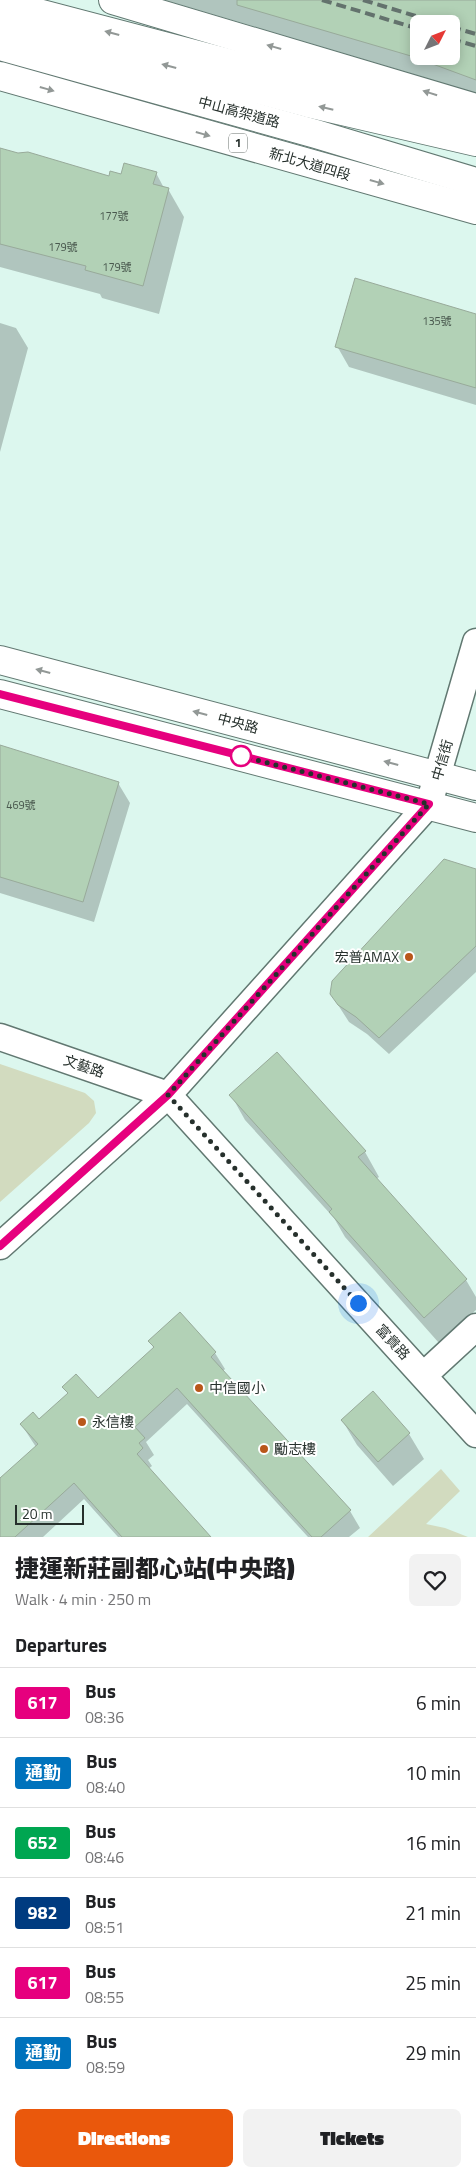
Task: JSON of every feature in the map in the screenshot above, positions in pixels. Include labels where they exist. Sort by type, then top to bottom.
[{"type":"main road","points":[[113,0],[476,108]]},
{"type":"main road","points":[[0,3],[476,128]]},
{"type":"main road","points":[[0,21],[308,103],[476,142]]},
{"type":"main road","name":"中山高架道路","points":[[0,46],[316,134],[476,182]]},
{"type":"main road","name":"新北大道四段","points":[[0,76],[476,210]]},
{"type":"main road","points":[[316,134],[476,165]]},
{"type":"main road","name":"中央路","points":[[0,660],[476,786]]},
{"type":"main road","points":[[0,694],[429,804],[476,818]]},
{"type":"street","name":"中信街","points":[[0,1246],[168,1095],[429,804],[476,642]]},
{"type":"street","name":"文藝路","points":[[0,1037],[168,1095]]},
{"type":"street","name":"富貴路","points":[[168,1095],[476,1434]]},
{"type":"street","points":[[424,1375],[476,1327]]},
{"type":"green space","points":[[0,1064],[85,1093],[94,1101],[96,1113],[89,1123],[0,1202]]},
{"type":"green space","points":[[441,1469],[460,1491],[426,1524],[445,1528],[468,1537],[368,1537]]},
{"type":"building","points":[[237,0],[476,0],[476,80],[435,65],[460,65],[460,15],[410,15],[410,56],[237,5]]},
{"type":"building","points":[[0,148],[18,153],[28,152],[109,176],[110,171],[121,174],[124,163],[157,172],[153,184],[169,188],[143,286],[85,270],[86,266],[0,244]]},
{"type":"building","points":[[355,278],[476,314],[476,388],[335,347]]},
{"type":"building","points":[[0,745],[119,782],[83,902],[0,877]]},
{"type":"building","name":"宏普AMAX","points":[[444,859],[476,869],[476,946],[379,1038],[356,1017],[338,1005],[330,994],[332,981]]},
{"type":"building","points":[[277,1052],[366,1151],[358,1157],[467,1279],[424,1318],[329,1212],[332,1209],[229,1095]]},
{"type":"building","points":[[180,1312],[216,1352],[211,1357],[351,1510],[321,1537],[312,1537],[177,1388],[135,1427],[145,1438],[139,1443],[143,1448],[137,1454],[211,1537],[122,1537],[74,1483],[15,1537],[0,1537],[0,1478],[38,1444],[20,1424],[33,1412],[39,1419],[68,1393],[62,1387],[76,1374],[98,1398],[154,1347],[148,1341]]},
{"type":"building","points":[[373,1391],[410,1433],[378,1462],[341,1420]]},
{"type":"railway","points":[[322,0],[410,26]]},
{"type":"railway","points":[[363,0],[412,15]]},
{"type":"railway","points":[[460,30],[476,34]]},
{"type":"railway","points":[[460,42],[476,46]]},
{"type":"bus line","name":"617","points":[[0,694],[429,804],[168,1095],[0,1246]]},
{"type":"place","name":"宏普AMAX","points":[[409,957]]},
{"type":"place","name":"中信國小","points":[[199,1388]]},
{"type":"place","name":"永信樓","points":[[82,1422]]},
{"type":"place","name":"勵志樓","points":[[264,1449]]},
{"type":"route","points":[[241,756],[429,804],[168,1095],[358,1303]]}]
